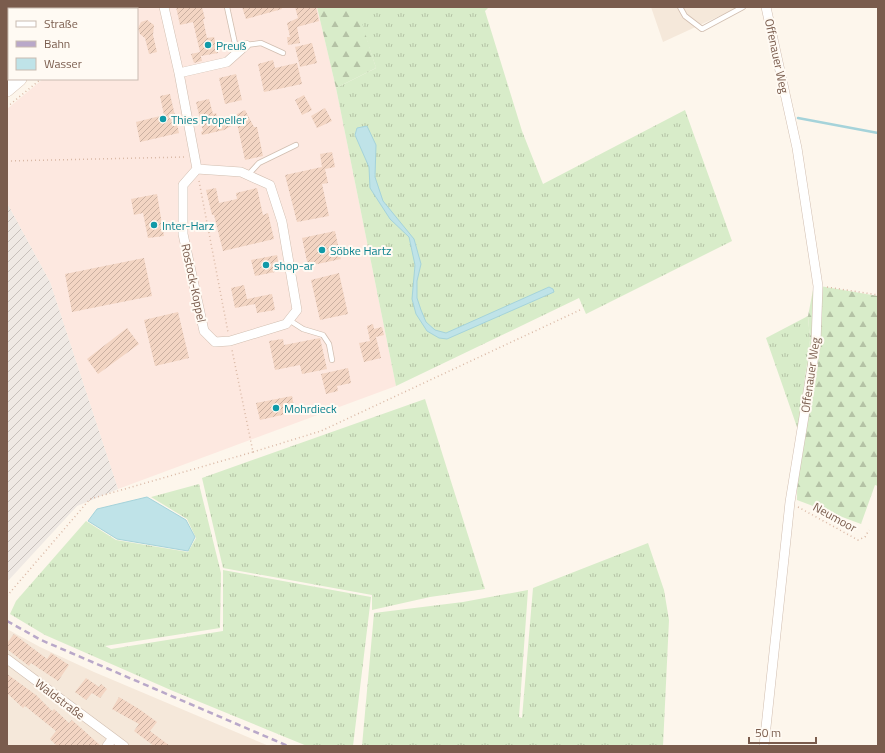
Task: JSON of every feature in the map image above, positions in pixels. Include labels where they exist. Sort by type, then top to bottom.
[{"type":"main road","points":[[7,90],[19,80]]},
{"type":"street","points":[[164,7],[179,73],[197,169],[228,171],[270,184],[282,222],[296,310],[289,320]]},
{"type":"street","name":"Offenauer Weg","points":[[764,746],[790,502],[816,343],[818,286],[797,148],[766,7]]},
{"type":"street","points":[[179,73],[227,62],[246,45]]},
{"type":"street","name":"Rostock-Koppel","points":[[197,169],[182,184],[183,234],[204,331],[215,342],[230,341],[286,324],[289,320]]},
{"type":"street","name":"Waldstraße","points":[[7,659],[124,746]]},
{"type":"street","points":[[107,746],[113,738]]},
{"type":"lane","points":[[227,7],[237,53]]},
{"type":"lane","points":[[680,7],[685,16],[702,29],[743,7]]},
{"type":"lane","points":[[246,45],[261,43],[284,53]]},
{"type":"lane","points":[[248,176],[259,163],[296,145]]},
{"type":"lane","points":[[289,320],[303,329],[323,335],[329,344],[332,360]]},
{"type":"path","points":[[7,107],[40,80]]},
{"type":"path","points":[[7,161],[195,157]]},
{"type":"path","points":[[197,169],[253,452]]},
{"type":"path","points":[[818,286],[878,295]]},
{"type":"path","points":[[7,596],[90,499],[321,431],[580,310]]},
{"type":"path","name":"Neumoor","points":[[790,502],[858,540],[865,538],[869,530]]},
{"type":"shaded area","points":[[60,7],[95,7],[94,8]]},
{"type":"shaded area","points":[[317,7],[336,88],[396,386],[118,489],[50,282],[7,203],[7,109],[42,80],[138,80],[138,8],[128,8]]},
{"type":"shaded area","points":[[651,7],[739,7],[663,42]]},
{"type":"shaded area","points":[[7,203],[50,282],[118,489],[77,506],[7,582]]},
{"type":"shaded area","points":[[7,629],[40,647],[94,672],[269,746],[7,746]]},
{"type":"green space","points":[[7,7],[60,7],[8,8],[8,80],[7,81]]},
{"type":"green space","points":[[317,7],[357,7],[376,68],[336,88]]},
{"type":"green space","points":[[356,7],[489,7],[485,11],[522,131],[543,184],[685,110],[732,241],[586,314],[579,298],[396,386],[336,88],[376,68]]},
{"type":"green space","points":[[814,285],[878,296],[878,486],[875,485],[861,524],[797,500],[798,430],[810,340],[808,316]]},
{"type":"green space","points":[[808,316],[810,340],[798,430],[766,338]]},
{"type":"green space","points":[[425,399],[485,589],[430,597],[372,610],[372,595],[223,568],[202,478]]},
{"type":"green space","points":[[199,484],[221,573],[220,628],[105,646],[111,649],[223,631],[223,570],[371,597],[353,746],[307,746],[173,691],[45,635],[10,614],[16,601],[86,521],[116,540],[188,552],[196,538],[187,519],[151,497]]},
{"type":"green space","points":[[648,543],[664,590],[669,620],[663,746],[362,746],[374,613],[463,602],[528,590],[519,717],[522,718],[533,588]]},
{"type":"water","points":[[367,126],[376,145],[375,177],[383,201],[414,239],[421,264],[417,281],[417,298],[426,322],[435,330],[446,333],[549,287],[553,289],[554,292],[447,339],[439,338],[427,331],[416,314],[412,299],[415,265],[409,237],[390,219],[370,188],[369,167],[355,135],[357,128]]},
{"type":"water","points":[[147,497],[186,520],[195,537],[188,551],[117,539],[88,521],[97,509]]},
{"type":"building","points":[[176,7],[202,7],[207,38],[214,37],[218,53],[201,56],[193,22],[180,25]]},
{"type":"building","points":[[242,7],[281,7],[282,9],[246,19]]},
{"type":"building","points":[[295,7],[316,7],[319,21],[297,27],[300,43],[288,45],[287,37],[290,37],[287,23],[298,18]]},
{"type":"building","points":[[147,20],[154,25],[153,35],[157,52],[149,54],[145,38],[140,34],[138,28],[141,22]]},
{"type":"building","points":[[312,43],[317,63],[300,67],[295,47]]},
{"type":"building","points":[[200,52],[202,61],[194,63],[191,54]]},
{"type":"building","points":[[273,60],[275,68],[297,63],[302,84],[264,92],[258,64]]},
{"type":"building","points":[[236,74],[242,100],[225,104],[219,78]]},
{"type":"building","name":"Thies Propeller","points":[[170,94],[179,133],[140,142],[136,122],[164,115],[160,96]]},
{"type":"building","points":[[304,95],[312,110],[302,115],[295,100]]},
{"type":"building","points":[[209,99],[213,114],[216,113],[219,123],[245,110],[254,127],[257,127],[263,156],[245,160],[237,123],[224,130],[202,135],[201,132],[203,131],[196,102]]},
{"type":"building","points":[[325,108],[332,121],[317,128],[311,116]]},
{"type":"building","points":[[332,152],[335,167],[325,169],[328,183],[322,184],[329,216],[297,222],[285,175],[322,167],[320,154]]},
{"type":"building","points":[[216,188],[219,203],[237,199],[236,193],[257,188],[263,215],[268,213],[274,239],[223,251],[206,190]]},
{"type":"building","name":"Inter-Harz","points":[[157,194],[164,236],[148,238],[143,213],[134,215],[131,199]]},
{"type":"building","name":"Söbke Hartz","points":[[335,231],[341,259],[308,266],[302,238]]},
{"type":"building","name":"shop-ar","points":[[277,255],[280,271],[255,276],[251,260]]},
{"type":"building","points":[[144,258],[152,296],[72,312],[65,274]]},
{"type":"building","points":[[339,273],[348,314],[320,320],[311,280]]},
{"type":"building","points":[[244,285],[247,299],[272,294],[275,310],[257,313],[255,304],[235,308],[231,288]]},
{"type":"building","points":[[178,312],[189,358],[155,366],[144,320]]},
{"type":"building","points":[[373,324],[374,329],[382,327],[384,335],[376,337],[381,358],[364,362],[359,343],[370,341],[367,326]]},
{"type":"building","points":[[127,328],[139,344],[98,374],[87,359]]},
{"type":"building","points":[[320,338],[327,369],[302,374],[300,365],[275,370],[269,341],[283,339],[284,345]]},
{"type":"building","points":[[348,368],[351,383],[337,386],[338,391],[326,394],[321,374]]},
{"type":"building","name":"Mohrdieck","points":[[292,396],[295,412],[260,420],[256,403]]},
{"type":"building","points":[[14,634],[47,659],[51,653],[69,665],[58,681],[31,663],[29,666],[7,649],[7,643]]},
{"type":"building","points":[[7,674],[36,695],[52,711],[54,709],[69,723],[72,720],[101,746],[57,746],[50,739],[56,731],[25,706],[23,708],[7,693]]},
{"type":"building","points":[[86,678],[99,687],[101,684],[107,689],[100,698],[92,693],[86,700],[75,692]]},
{"type":"building","points":[[119,697],[157,722],[150,731],[170,746],[154,746],[134,731],[139,724],[112,709]]},
{"type":"waterway","points":[[798,118],[878,133]]},
{"type":"railway","points":[[7,621],[41,640],[288,746]]},
{"type":"place","name":"Preuß","points":[[208,45]]},
{"type":"place","name":"Thies Propeller","points":[[163,119]]},
{"type":"place","name":"Inter-Harz","points":[[154,225]]},
{"type":"place","name":"Söbke Hartz","points":[[322,250]]},
{"type":"place","name":"shop-ar","points":[[266,265]]},
{"type":"place","name":"Mohrdieck","points":[[276,408]]}]
